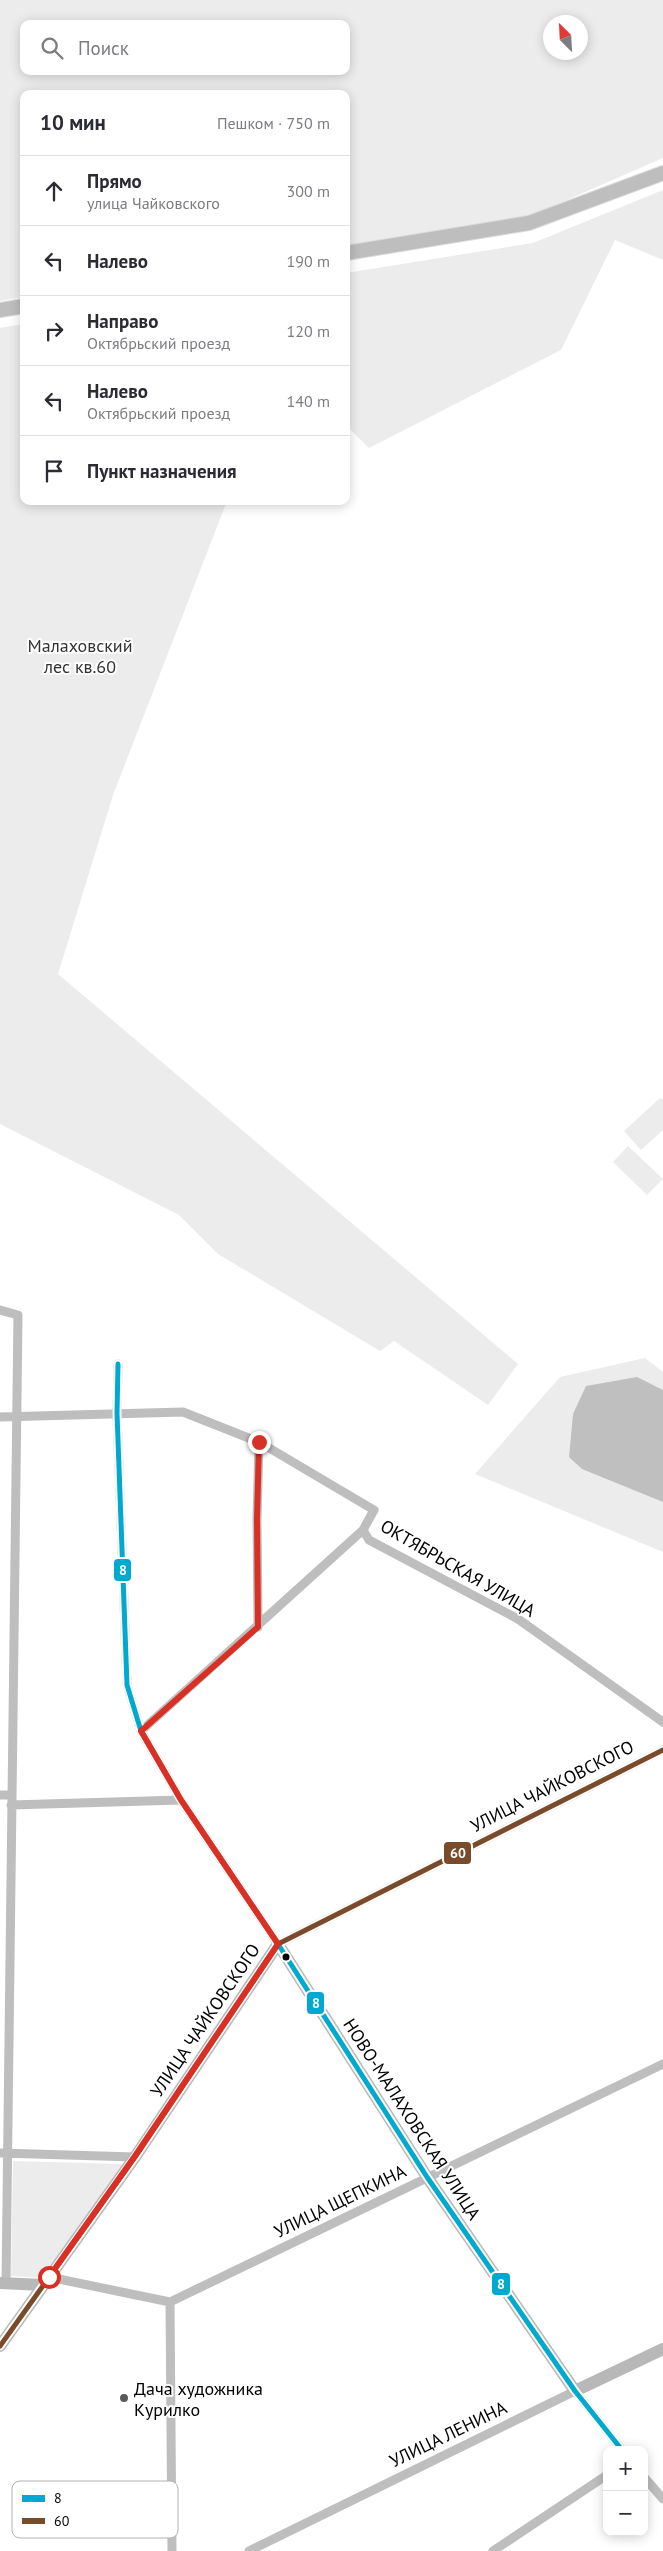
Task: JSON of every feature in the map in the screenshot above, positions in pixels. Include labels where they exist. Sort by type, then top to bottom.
[{"type":"main road","points":[[350,252],[529,223],[663,173]]},
{"type":"main road","points":[[0,310],[20,307]]},
{"type":"street","points":[[0,1310],[18,1315],[3,2283],[46,2281],[170,2302],[170,2481]]},
{"type":"street","name":"НОВО-МАЛАХОВСКАЯ УЛИЦА","points":[[118,1364],[117,1413],[127,1685],[141,1731],[181,1800],[278,1944],[427,2178],[576,2391],[619,2446]]},
{"type":"street","name":"ОКТЯБРЬСКАЯ УЛИЦА","points":[[0,1417],[183,1412],[259,1442],[374,1510],[363,1530],[369,1540],[518,1618],[663,1722]]},
{"type":"street","points":[[258,1627],[257,1519],[259,1442]]},
{"type":"street","points":[[141,1731],[363,1530]]},
{"type":"street","name":"УЛИЦА ЧАЙКОВСКОГО","points":[[0,2346],[135,2156],[278,1944],[663,1750]]},
{"type":"street","points":[[0,1795],[11,1800],[181,1800]]},
{"type":"street","name":"УЛИЦА ЩЕПКИНА","points":[[170,2302],[663,2064]]},
{"type":"street","points":[[4,2154],[135,2156]]},
{"type":"street","name":"УЛИЦА ЛЕНИНА","points":[[249,2551],[663,2349]]},
{"type":"street","points":[[493,2551],[603,2478]]},
{"type":"street","points":[[648,2482],[663,2499]]},
{"type":"street","points":[[170,2538],[172,2551]]},
{"type":"green space","points":[[0,0],[663,0],[663,158],[530,216],[350,245],[350,90],[20,90],[20,298],[0,301]]},
{"type":"green space","points":[[663,190],[663,260],[615,240],[561,350],[369,448],[350,429],[350,272],[533,243]]},
{"type":"green space","name":"Малаховский лес кв.60","points":[[20,325],[20,505],[225,505],[113,795],[58,974],[518,1364],[488,1405],[394,1341],[380,1351],[218,1254],[179,1215],[0,1124],[0,328]]},
{"type":"green space","points":[[660,1098],[663,1100],[663,1130],[641,1150],[624,1131]]},
{"type":"green space","points":[[628,1146],[663,1179],[647,1195],[613,1162]]},
{"type":"green space","points":[[645,1358],[663,1372],[663,1552],[475,1474],[560,1377]]},
{"type":"green space","points":[[13,2161],[123,2164],[41,2278],[11,2276]]},
{"type":"shaded area","points":[[637,1377],[663,1390],[663,1502],[582,1469],[569,1457],[573,1414],[586,1386]]},
{"type":"transit line","name":"8","points":[[118,1364],[117,1413],[127,1685],[141,1731],[181,1800],[278,1944],[427,2177],[575,2391],[619,2446]]},
{"type":"transit line","name":"60","points":[[0,2346],[135,2157],[278,1944],[663,1750]]},
{"type":"place","name":"Дача художника Курилко","points":[[124,2398]]},
{"type":"route","points":[[49,2277],[135,2156],[278,1944],[181,1800],[141,1731],[258,1627],[257,1519],[259,1442]]}]
